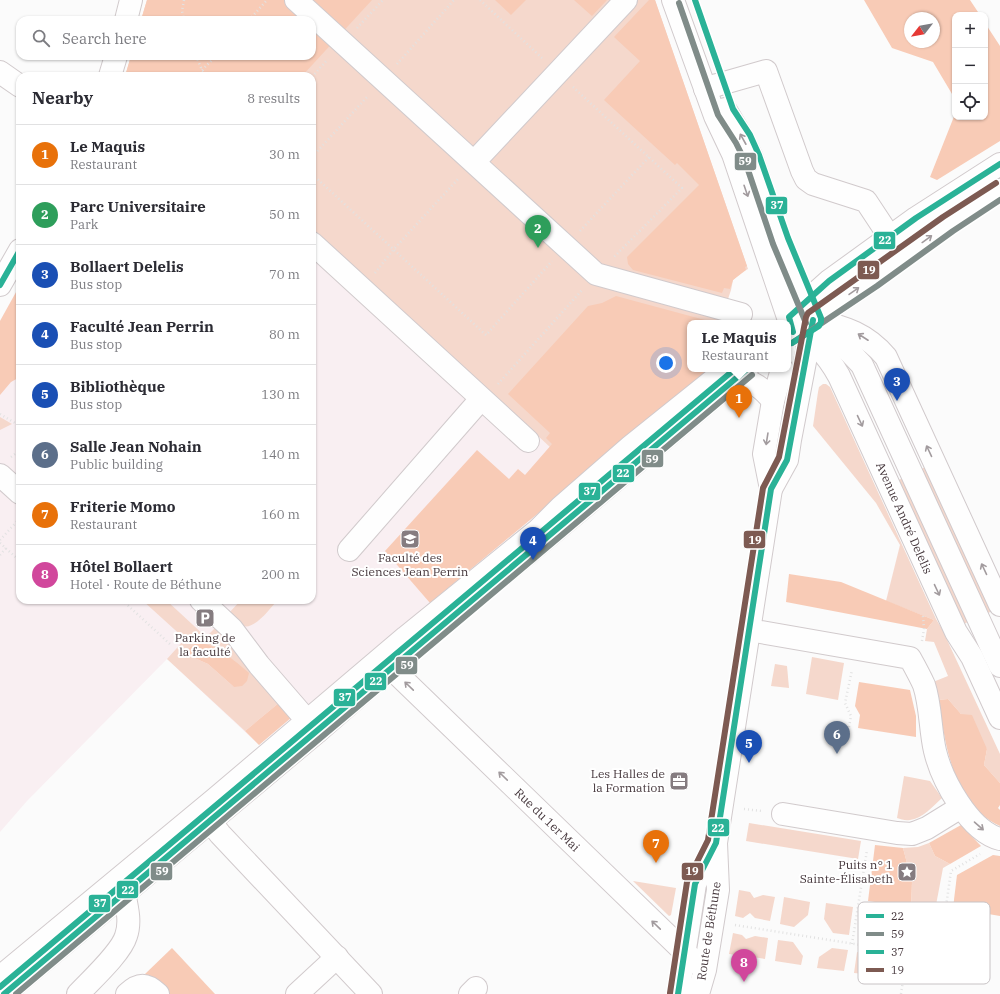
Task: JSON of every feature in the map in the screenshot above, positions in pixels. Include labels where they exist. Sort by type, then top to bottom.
[{"type":"street","points":[[127,16],[131,0]]},
{"type":"street","points":[[296,0],[314,16]]},
{"type":"street","points":[[474,162],[626,0]]},
{"type":"street","points":[[673,0],[711,87],[743,139],[752,158],[794,276],[796,328]]},
{"type":"street","points":[[687,0],[711,87]]},
{"type":"street","points":[[316,18],[596,274],[741,314]]},
{"type":"street","points":[[111,72],[115,60]]},
{"type":"street","points":[[711,87],[766,71],[806,179],[813,184],[866,201],[902,257]]},
{"type":"street","points":[[0,72],[16,83]]},
{"type":"street","points":[[796,328],[829,281],[916,218],[1000,164]]},
{"type":"street","points":[[796,328],[1000,190]]},
{"type":"street","points":[[316,247],[528,441]]},
{"type":"street","points":[[0,284],[16,257]]},
{"type":"street","points":[[796,328],[850,329],[879,348],[886,357],[1000,605]]},
{"type":"street","points":[[796,328],[843,345],[862,365],[1000,666]]},
{"type":"street","name":"Route de Béthune","points":[[771,488],[787,460],[790,440],[796,328]]},
{"type":"street","name":"Avenue André Delelis","points":[[796,328],[825,354],[839,376],[956,632],[972,657],[1000,718]]},
{"type":"street","points":[[737,372],[755,383],[766,392],[773,401]]},
{"type":"street","points":[[0,977],[312,726],[391,668],[586,505],[737,372]]},
{"type":"street","points":[[4,994],[210,821],[406,637],[538,530],[561,507],[631,446],[737,372]]},
{"type":"street","name":"Route de Béthune","points":[[698,994],[705,970],[718,890],[716,843],[771,488],[764,454],[773,401],[781,372]]},
{"type":"street","points":[[349,550],[481,399]]},
{"type":"street","points":[[0,475],[16,489]]},
{"type":"street","points":[[205,604],[232,629],[259,665],[312,726]]},
{"type":"street","points":[[749,630],[910,658],[924,686],[929,708],[935,751],[944,780],[961,807],[978,826],[997,838]]},
{"type":"street","name":"Rue du 1er Mai","points":[[391,668],[684,952],[705,970]]},
{"type":"street","points":[[783,814],[891,832],[912,834],[927,828],[961,807]]},
{"type":"street","points":[[210,821],[220,834],[371,994]]},
{"type":"street","name":"Route de Béthune","points":[[678,994],[695,884],[716,843]]},
{"type":"street","points":[[78,994],[118,951],[126,937],[128,920],[124,893]]},
{"type":"street","points":[[297,994],[337,957]]},
{"type":"street","points":[[127,994],[134,988],[142,985],[158,994]]},
{"type":"path","points":[[183,16],[182,12],[184,0]]},
{"type":"path","points":[[253,16],[267,0]]},
{"type":"path","points":[[480,0],[682,188],[596,274],[491,392],[481,399]]},
{"type":"path","points":[[198,60],[202,70],[212,60]]},
{"type":"path","points":[[316,178],[486,335],[649,157]]},
{"type":"path","points":[[362,288],[393,250],[474,162]]},
{"type":"path","points":[[0,414],[16,424]]},
{"type":"path","points":[[0,540],[16,522]]},
{"type":"path","points":[[0,543],[16,557]]},
{"type":"path","points":[[0,555],[6,548]]},
{"type":"path","points":[[126,604],[171,645]]},
{"type":"path","points":[[849,727],[851,716],[845,703],[857,648]]},
{"type":"path","points":[[722,806],[783,814]]},
{"type":"path","points":[[946,902],[950,871],[982,853],[997,838]]},
{"type":"path","points":[[859,902],[867,852]]},
{"type":"path","points":[[852,944],[858,907]]},
{"type":"path","points":[[734,925],[858,945]]},
{"type":"path","points":[[901,994],[902,984]]},
{"type":"shaded area","points":[[147,0],[655,0],[748,269],[733,280],[721,320],[687,320],[687,372],[582,477],[316,232],[316,72],[126,72],[130,60],[316,60],[316,16],[142,16]]},
{"type":"shaded area","points":[[147,0],[372,0],[306,72],[126,72],[130,60],[316,60],[316,16],[142,16]]},
{"type":"shaded area","points":[[495,0],[526,0],[511,15]]},
{"type":"shaded area","points":[[574,0],[607,0],[592,16]]},
{"type":"shaded area","points":[[649,0],[655,0],[747,266],[745,267],[746,270],[733,280],[730,289],[724,288],[722,293],[633,270],[628,264],[627,257],[699,185],[677,163],[675,165],[604,100],[640,61],[614,37]]},
{"type":"shaded area","points":[[864,0],[970,0],[978,12],[952,12],[952,94],[933,62],[892,48]]},
{"type":"shaded area","points":[[988,28],[1000,46],[1000,141],[937,180],[930,177],[953,120],[988,120]]},
{"type":"shaded area","name":"Faculté des Sciences Jean Perrin","points":[[316,232],[582,477],[259,745],[167,659],[27,801],[0,832],[0,321],[16,292],[16,604],[316,604]]},
{"type":"shaded area","points":[[16,292],[16,379],[11,382],[0,395],[0,321]]},
{"type":"shaded area","points":[[616,296],[705,320],[687,320],[687,372],[708,372],[430,603],[385,551],[477,450],[509,479],[518,469],[525,475],[552,444],[546,438],[550,433],[508,394],[588,306],[602,303]]},
{"type":"shaded area","points":[[823,384],[830,387],[936,619],[1000,754],[1000,783],[984,765],[987,749],[961,714],[948,699],[938,700],[933,682],[948,676],[934,642],[925,641],[927,629],[934,620],[886,601],[900,545],[876,503],[813,426],[819,387]]},
{"type":"shaded area","points":[[0,417],[12,424],[0,430]]},
{"type":"shaded area","points":[[930,465],[997,609],[988,613],[921,469]]},
{"type":"shaded area","points":[[903,478],[968,622],[959,626],[894,482]]},
{"type":"shaded area","points":[[789,574],[841,582],[934,620],[927,629],[786,602]]},
{"type":"shaded area","points":[[146,604],[170,604],[206,637],[217,626],[280,702],[245,731],[167,659],[185,639]],"holes":[[[197,642],[205,643],[234,687],[208,664],[190,656],[189,648]]]},
{"type":"shaded area","points":[[237,604],[275,604],[257,622],[248,626],[241,625],[228,614]]},
{"type":"shaded area","points":[[197,642],[211,646],[231,658],[249,673],[247,681],[242,686],[234,687],[208,664],[190,656],[189,648]]},
{"type":"shaded area","points":[[812,657],[844,663],[838,700],[806,694]]},
{"type":"shaded area","points":[[775,664],[787,666],[789,688],[771,686]]},
{"type":"shaded area","points":[[859,682],[910,690],[916,716],[916,737],[858,728],[860,715],[855,706]]},
{"type":"shaded area","points":[[948,699],[961,714],[972,715],[987,749],[984,765],[1000,783],[1000,805],[998,808],[1000,810],[1000,826],[984,816],[971,803],[961,788],[954,772],[944,736],[938,700]]},
{"type":"shaded area","points":[[280,702],[292,717],[259,745],[245,731]]},
{"type":"shaded area","points":[[904,776],[930,781],[942,798],[923,815],[908,820],[897,818]]},
{"type":"shaded area","points":[[749,823],[861,841],[858,859],[746,841]]},
{"type":"shaded area","points":[[961,825],[981,846],[950,864],[935,856],[929,843]]},
{"type":"shaded area","points":[[929,843],[935,856],[950,864],[943,868],[937,902],[911,902],[912,882],[903,848],[918,847]]},
{"type":"shaded area","points":[[875,845],[903,848],[912,882],[911,902],[868,901]]},
{"type":"shaded area","points":[[993,855],[1000,856],[1000,916],[990,914],[990,902],[954,902],[957,875]]},
{"type":"shaded area","points":[[633,881],[676,888],[671,915],[669,916]]},
{"type":"shaded area","points":[[739,890],[750,892],[754,898],[763,895],[775,897],[770,921],[755,918],[750,913],[743,918],[735,916]]},
{"type":"shaded area","points":[[784,897],[810,902],[808,915],[794,927],[780,924]]},
{"type":"shaded area","points":[[826,903],[853,907],[849,935],[833,933],[824,919]]},
{"type":"shaded area","points":[[733,933],[742,935],[746,939],[755,936],[768,938],[765,959],[747,956],[743,950],[736,955],[729,954]]},
{"type":"shaded area","points":[[778,940],[793,942],[803,956],[801,965],[775,961]]},
{"type":"shaded area","points":[[172,948],[215,994],[166,994],[145,974]]},
{"type":"shaded area","points":[[832,948],[848,950],[844,971],[817,968],[819,957]]},
{"type":"shaded area","points":[[857,952],[858,952],[858,973],[854,973]]},
{"type":"transit line","name":"37","points":[[695,0],[733,109],[750,135],[759,155],[788,238],[821,318],[819,326],[792,343]]},
{"type":"transit line","name":"59","points":[[679,3],[718,115],[736,143],[745,161],[773,244],[806,323]]},
{"type":"transit line","name":"22","points":[[790,320],[789,317],[829,281],[916,218],[1000,164]]},
{"type":"transit line","name":"19","points":[[670,993],[687,882],[708,840],[763,488],[779,457],[806,317],[808,313],[943,217],[996,183]]},
{"type":"transit line","name":"59","points":[[792,343],[1000,200]]},
{"type":"transit line","name":"22","points":[[0,285],[16,257]]},
{"type":"transit line","name":"22","points":[[678,994],[695,884],[716,843],[771,489],[787,460],[813,320]]},
{"type":"transit line","name":"22","points":[[791,324],[793,332]]},
{"type":"transit line","name":"37","points":[[0,987],[731,372]]},
{"type":"transit line","name":"22","points":[[4,994],[743,372]]},
{"type":"transit line","name":"59","points":[[16,994],[752,375]]},
{"type":"place","name":"Parc Universitaire","points":[[538,248]]},
{"type":"place","name":"Bollaert Delelis","points":[[897,401]]},
{"type":"place","name":"Le Maquis","points":[[739,418]]},
{"type":"place","name":"Faculté des Sciences Jean Perrin","points":[[410,539]]},
{"type":"place","name":"Faculté Jean Perrin","points":[[533,560]]},
{"type":"place","name":"Parking de la faculté","points":[[205,618]]},
{"type":"place","name":"Salle Jean Nohain","points":[[837,754]]},
{"type":"place","name":"Bibliothèque","points":[[749,763]]},
{"type":"place","name":"Les Halles de la Formation","points":[[679,781]]},
{"type":"place","name":"Friterie Momo","points":[[656,863]]},
{"type":"place","name":"Puits n° 1 Sainte-Élisabeth","points":[[907,872]]},
{"type":"place","name":"Hôtel Bollaert","points":[[744,982]]}]
